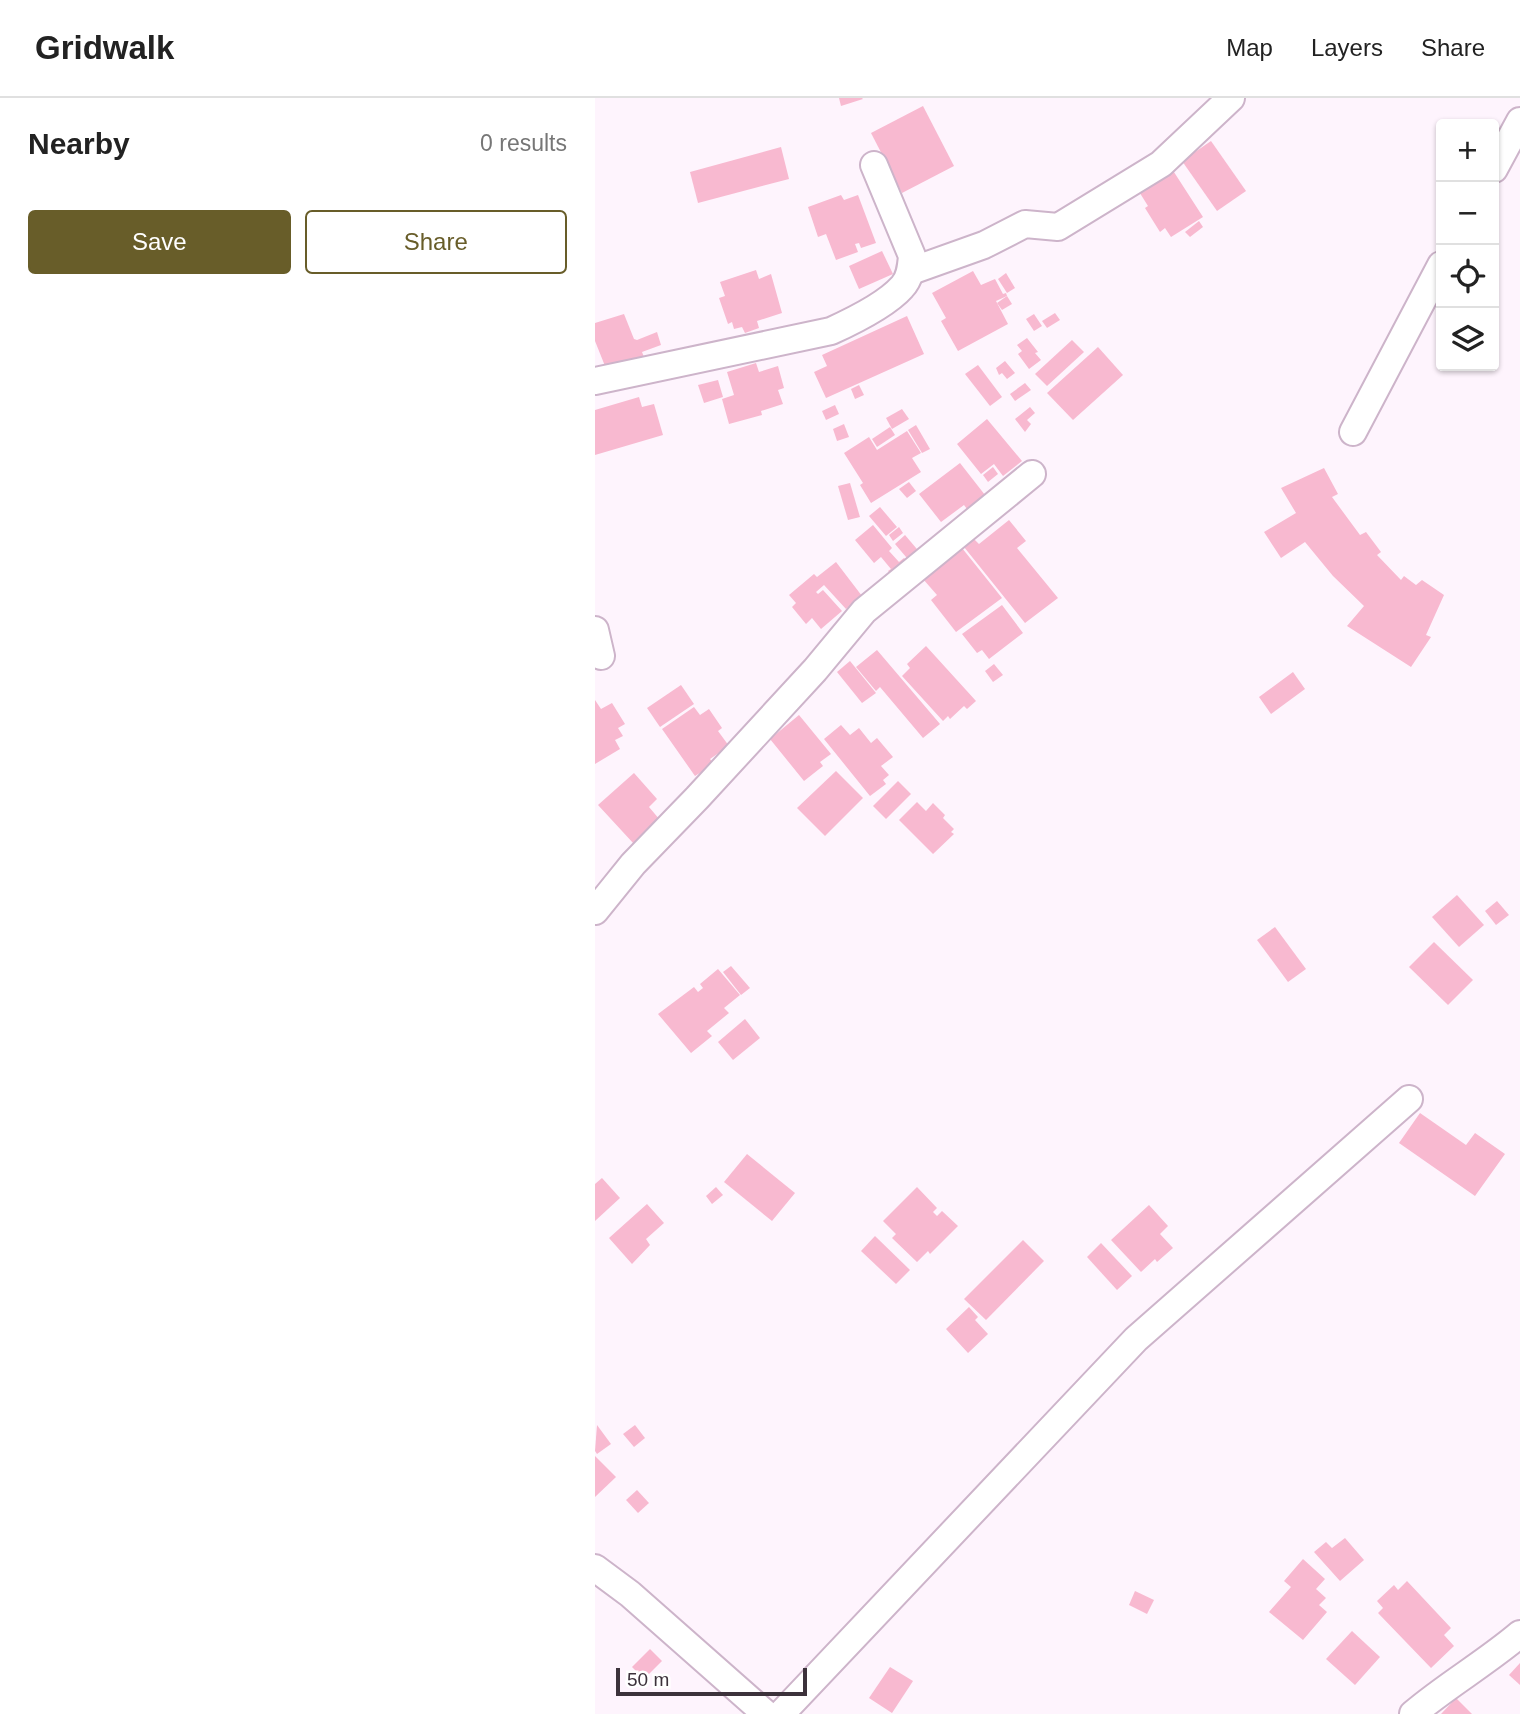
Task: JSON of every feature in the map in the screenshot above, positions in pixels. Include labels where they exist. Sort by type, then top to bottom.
[{"type":"street","points":[[911,271],[984,246],[1025,225],[1058,228],[1161,164],[1231,98]]},
{"type":"street","points":[[1499,160],[1520,121]]},
{"type":"street","points":[[595,381],[831,331],[861,317],[903,287],[911,271],[912,256],[874,165]]},
{"type":"street","points":[[1353,432],[1436,274]]},
{"type":"street","points":[[595,911],[633,864],[797,690],[864,611],[1032,474]]},
{"type":"street","points":[[595,630],[601,656]]},
{"type":"street","points":[[781,1714],[1136,1339],[1409,1099]]},
{"type":"street","points":[[595,1569],[630,1594],[767,1714]]},
{"type":"street","points":[[1413,1714],[1520,1634]]},
{"type":"building","points":[[839,98],[862,98],[863,99],[841,106]]},
{"type":"building","points":[[923,106],[954,166],[902,193],[871,133]]},
{"type":"building","points":[[1211,141],[1246,191],[1217,211],[1182,161]]},
{"type":"building","points":[[781,147],[789,179],[698,203],[690,172]]},
{"type":"building","points":[[1172,169],[1203,217],[1171,237],[1165,228],[1160,232],[1145,208],[1148,206],[1138,190]]},
{"type":"building","points":[[841,195],[844,200],[858,195],[876,243],[861,248],[859,243],[855,244],[858,252],[836,260],[826,234],[818,237],[808,207]]},
{"type":"building","points":[[1199,221],[1203,227],[1190,237],[1185,232]]},
{"type":"building","points":[[882,251],[893,274],[859,289],[849,266]]},
{"type":"building","points":[[756,270],[759,279],[771,274],[782,313],[757,321],[759,328],[745,333],[742,327],[734,329],[732,322],[728,324],[719,298],[725,296],[720,282]]},
{"type":"building","points":[[973,271],[981,285],[995,279],[1003,294],[1006,293],[1007,296],[996,301],[1008,324],[958,351],[941,321],[946,318],[932,293]]},
{"type":"building","points":[[1006,273],[1015,288],[1007,293],[998,279]]},
{"type":"building","points":[[1007,296],[1012,304],[1002,310],[997,303]]},
{"type":"building","points":[[1055,313],[1060,320],[1047,328],[1042,321]]},
{"type":"building","points":[[624,314],[634,339],[657,332],[661,345],[642,352],[644,357],[607,371],[595,341],[595,323]]},
{"type":"building","points":[[1034,314],[1042,326],[1034,331],[1026,319]]},
{"type":"building","points":[[907,316],[924,354],[826,398],[814,372],[827,366],[822,355]]},
{"type":"building","points":[[1027,338],[1041,360],[1029,369],[1018,354],[1022,351],[1017,345]]},
{"type":"building","points":[[1072,340],[1084,352],[1047,386],[1035,374]]},
{"type":"building","points":[[1098,347],[1123,375],[1073,420],[1047,393]]},
{"type":"building","points":[[1005,361],[1015,373],[1007,379],[1002,373],[999,375],[996,368]]},
{"type":"building","points":[[756,363],[759,372],[778,366],[784,388],[778,390],[783,404],[761,411],[762,415],[729,424],[722,399],[734,395],[727,372]]},
{"type":"building","points":[[978,365],[1002,397],[990,406],[965,374]]},
{"type":"building","points":[[718,380],[723,397],[704,403],[698,385]]},
{"type":"building","points":[[1025,383],[1031,390],[1015,401],[1010,394]]},
{"type":"building","points":[[859,385],[864,395],[855,399],[851,389]]},
{"type":"building","points":[[639,397],[642,407],[654,404],[663,435],[595,455],[595,410]]},
{"type":"building","points":[[835,405],[839,414],[826,420],[822,411]]},
{"type":"building","points":[[1030,407],[1035,413],[1027,420],[1031,424],[1025,432],[1015,419]]},
{"type":"building","points":[[902,409],[909,419],[892,429],[886,418]]},
{"type":"building","points":[[987,419],[1022,461],[1003,476],[994,464],[981,474],[957,444]]},
{"type":"building","points":[[844,424],[849,437],[837,441],[833,429]]},
{"type":"building","points":[[916,425],[930,449],[922,453],[908,430]]},
{"type":"building","points":[[890,427],[895,435],[877,447],[872,439]]},
{"type":"building","points":[[907,431],[921,453],[912,458],[921,472],[871,503],[860,485],[863,483],[844,453],[869,437],[877,450]]},
{"type":"building","points":[[960,463],[985,495],[967,509],[964,505],[941,522],[919,494]]},
{"type":"building","points":[[993,467],[998,474],[988,482],[983,475]]},
{"type":"building","points":[[1324,468],[1338,494],[1332,497],[1360,535],[1366,532],[1381,552],[1377,555],[1401,580],[1404,576],[1416,585],[1422,580],[1444,595],[1426,635],[1431,637],[1411,667],[1347,626],[1364,606],[1333,576],[1305,542],[1281,558],[1264,532],[1296,513],[1281,488]]},
{"type":"building","points":[[909,482],[916,491],[907,498],[899,489]]},
{"type":"building","points":[[850,483],[860,517],[848,520],[838,486]]},
{"type":"building","points":[[880,507],[897,527],[886,536],[869,516]]},
{"type":"building","points":[[1009,520],[1026,541],[1017,548],[1058,598],[1025,623],[964,547],[974,539],[979,544]]},
{"type":"building","points":[[873,525],[892,548],[889,551],[899,562],[904,558],[909,563],[893,577],[888,571],[891,569],[881,557],[874,563],[855,540]]},
{"type":"building","points":[[899,527],[903,533],[893,541],[889,535]]},
{"type":"building","points":[[905,535],[922,555],[912,564],[895,544]]},
{"type":"building","points":[[962,548],[1002,598],[956,632],[931,600],[937,595],[923,579]]},
{"type":"building","points":[[836,562],[862,596],[846,609],[824,585],[816,592],[818,594],[823,590],[842,611],[821,629],[812,618],[806,624],[792,607],[796,603],[789,595],[814,574],[817,577]]},
{"type":"building","points":[[1002,605],[1023,633],[989,659],[982,650],[977,653],[962,634]]},
{"type":"building","points":[[926,646],[976,701],[967,709],[964,706],[950,719],[948,716],[943,721],[902,676],[910,668],[907,664]]},
{"type":"building","points":[[877,650],[940,724],[923,738],[880,687],[876,691],[856,667]]},
{"type":"building","points":[[850,661],[876,693],[862,703],[837,672]]},
{"type":"building","points":[[994,664],[1003,675],[993,682],[985,671]]},
{"type":"building","points":[[1293,672],[1305,689],[1271,714],[1259,697]]},
{"type":"building","points":[[681,685],[694,704],[660,727],[647,708]]},
{"type":"building","points":[[595,700],[601,709],[612,703],[625,724],[618,728],[623,736],[615,740],[620,749],[595,764]]},
{"type":"building","points":[[694,707],[700,715],[709,709],[722,728],[718,731],[729,746],[710,759],[714,764],[695,776],[662,729]]},
{"type":"building","points":[[799,715],[831,754],[820,762],[823,766],[804,781],[770,739]]},
{"type":"building","points":[[841,725],[850,735],[859,728],[871,743],[877,738],[893,757],[881,766],[889,775],[883,780],[886,784],[870,796],[824,739]]},
{"type":"building","points":[[836,771],[863,798],[825,836],[797,808]]},
{"type":"building","points":[[634,773],[657,799],[649,807],[660,820],[634,844],[598,805]]},
{"type":"building","points":[[898,781],[911,794],[886,819],[873,806]]},
{"type":"building","points":[[917,802],[926,811],[933,803],[954,829],[951,832],[954,834],[933,854],[899,820]]},
{"type":"building","points":[[1457,895],[1484,925],[1459,947],[1432,917]]},
{"type":"building","points":[[1497,901],[1509,915],[1496,925],[1485,911]]},
{"type":"building","points":[[1275,927],[1306,969],[1288,982],[1257,940]]},
{"type":"building","points":[[1434,942],[1473,980],[1448,1005],[1409,967]]},
{"type":"building","points":[[731,966],[750,988],[741,995],[723,972]]},
{"type":"building","points":[[718,969],[740,995],[724,1008],[729,1013],[707,1031],[712,1036],[691,1053],[658,1014],[694,987],[698,992],[703,988],[700,984]]},
{"type":"building","points":[[745,1019],[760,1038],[733,1060],[718,1042]]},
{"type":"building","points":[[1420,1113],[1466,1145],[1475,1133],[1505,1154],[1475,1196],[1399,1143]]},
{"type":"building","points":[[747,1154],[795,1193],[772,1221],[724,1182]]},
{"type":"building","points":[[602,1178],[620,1198],[595,1221],[595,1184]]},
{"type":"building","points":[[716,1187],[723,1195],[712,1204],[706,1196]]},
{"type":"building","points":[[917,1187],[937,1208],[933,1212],[937,1216],[942,1211],[958,1226],[930,1254],[928,1251],[917,1262],[892,1238],[896,1234],[883,1221]]},
{"type":"building","points":[[647,1204],[664,1223],[646,1239],[650,1245],[632,1264],[609,1238]]},
{"type":"building","points":[[1149,1205],[1168,1226],[1160,1234],[1173,1248],[1141,1272],[1111,1240]]},
{"type":"building","points":[[875,1236],[910,1270],[896,1284],[861,1251]]},
{"type":"building","points":[[1023,1240],[1044,1261],[986,1320],[964,1299]]},
{"type":"building","points":[[1101,1243],[1132,1276],[1117,1290],[1087,1257]]},
{"type":"building","points":[[969,1307],[978,1317],[975,1320],[988,1334],[968,1353],[946,1329]]},
{"type":"building","points":[[597,1425],[611,1444],[597,1454],[595,1451]]},
{"type":"building","points":[[635,1425],[645,1438],[634,1447],[623,1434]]},
{"type":"building","points":[[595,1456],[616,1477],[595,1497]]},
{"type":"building","points":[[637,1490],[649,1503],[638,1513],[626,1500]]},
{"type":"building","points":[[1345,1538],[1364,1560],[1340,1581],[1314,1552],[1326,1542],[1332,1548]]},
{"type":"building","points":[[1303,1559],[1325,1579],[1316,1589],[1326,1598],[1319,1605],[1327,1612],[1303,1640],[1269,1612],[1291,1587],[1284,1581]]},
{"type":"building","points":[[1407,1581],[1451,1628],[1444,1635],[1454,1646],[1431,1668],[1378,1613],[1383,1608],[1377,1601],[1394,1585],[1398,1590]]},
{"type":"building","points":[[1135,1591],[1154,1600],[1147,1614],[1129,1605]]},
{"type":"building","points":[[1352,1631],[1380,1657],[1355,1685],[1326,1659]]},
{"type":"building","points":[[650,1649],[662,1661],[644,1679],[632,1667]]},
{"type":"building","points":[[1520,1663],[1520,1685],[1509,1675]]},
{"type":"building","points":[[890,1667],[913,1681],[892,1713],[869,1698]]},
{"type":"building","points":[[1456,1698],[1472,1714],[1441,1714]]}]
